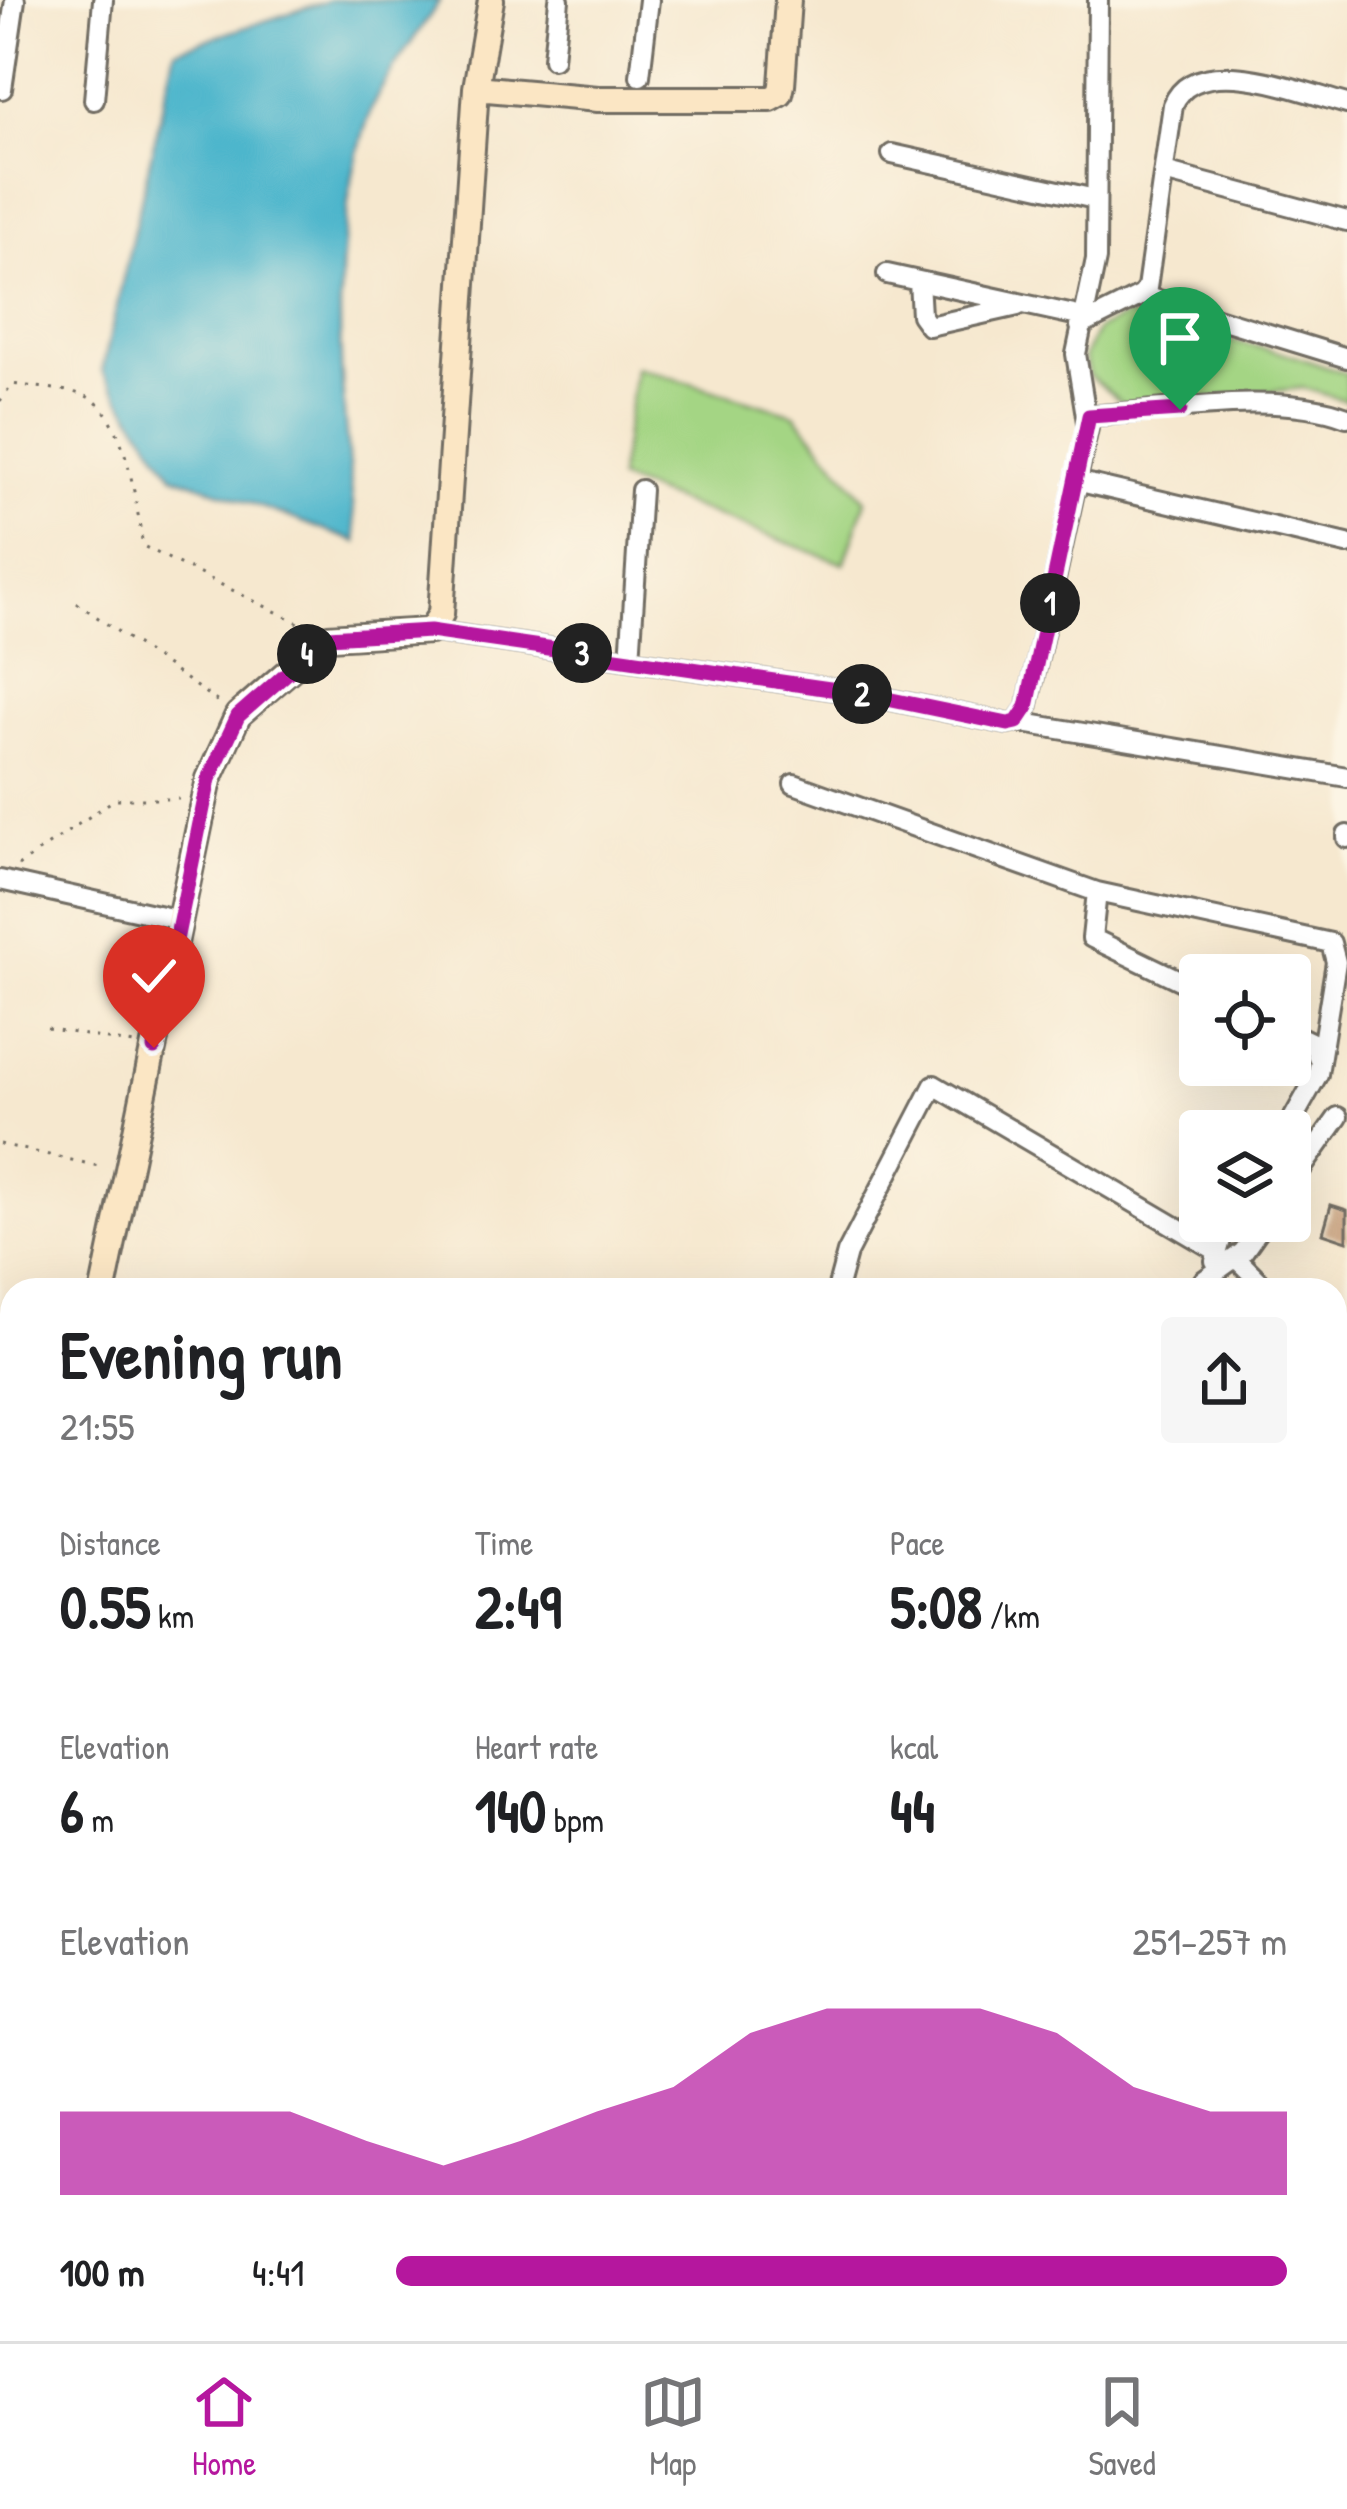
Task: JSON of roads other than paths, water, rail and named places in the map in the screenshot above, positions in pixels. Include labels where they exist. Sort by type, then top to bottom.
[{"type":"street","points":[[2,89],[15,0]]},
{"type":"street","points":[[94,100],[103,0]]},
{"type":"street","points":[[430,631],[441,614],[476,88],[491,0]]},
{"type":"street","points":[[553,59],[559,0]]},
{"type":"street","points":[[640,76],[650,0]]},
{"type":"street","points":[[476,88],[598,99],[771,99],[780,94],[782,85],[788,0]]},
{"type":"street","points":[[1017,722],[1027,707],[1089,416],[1077,367],[1094,274],[1098,0]]},
{"type":"street","points":[[1142,296],[1150,279],[1172,105],[1184,87],[1201,79],[1238,76],[1347,104]]},
{"type":"street","points":[[892,154],[1095,199]]},
{"type":"street","points":[[1164,172],[1347,221]]},
{"type":"street","points":[[887,274],[1082,321],[1142,296],[1347,358]]},
{"type":"street","points":[[919,281],[922,314],[929,326],[1026,304]]},
{"type":"street","points":[[1089,416],[1271,403],[1316,405],[1347,416]]},
{"type":"street","points":[[1076,481],[1347,544]]},
{"type":"street","points":[[629,660],[641,490]]},
{"type":"street","points":[[106,1278],[209,779],[238,716],[328,637],[430,631],[858,693],[1008,724],[1347,777]]},
{"type":"street","points":[[794,784],[1097,892],[1330,943],[1336,962],[1320,1062],[1315,1084],[1299,1110]]},
{"type":"street","points":[[8,875],[180,920]]},
{"type":"street","points":[[1097,892],[1092,938],[1179,980]]},
{"type":"street","points":[[1311,1042],[1320,1062]]},
{"type":"street","points":[[840,1278],[847,1253],[934,1084],[1227,1255],[1254,1278]]},
{"type":"street","points":[[1311,1155],[1338,1117]]},
{"type":"street","points":[[1227,1255],[1229,1242]]},
{"type":"street","points":[[1209,1278],[1242,1242]]},
{"type":"water","points":[[330,0],[440,0],[371,110],[346,215],[340,324],[357,542],[173,475],[102,371],[175,50]]}]
